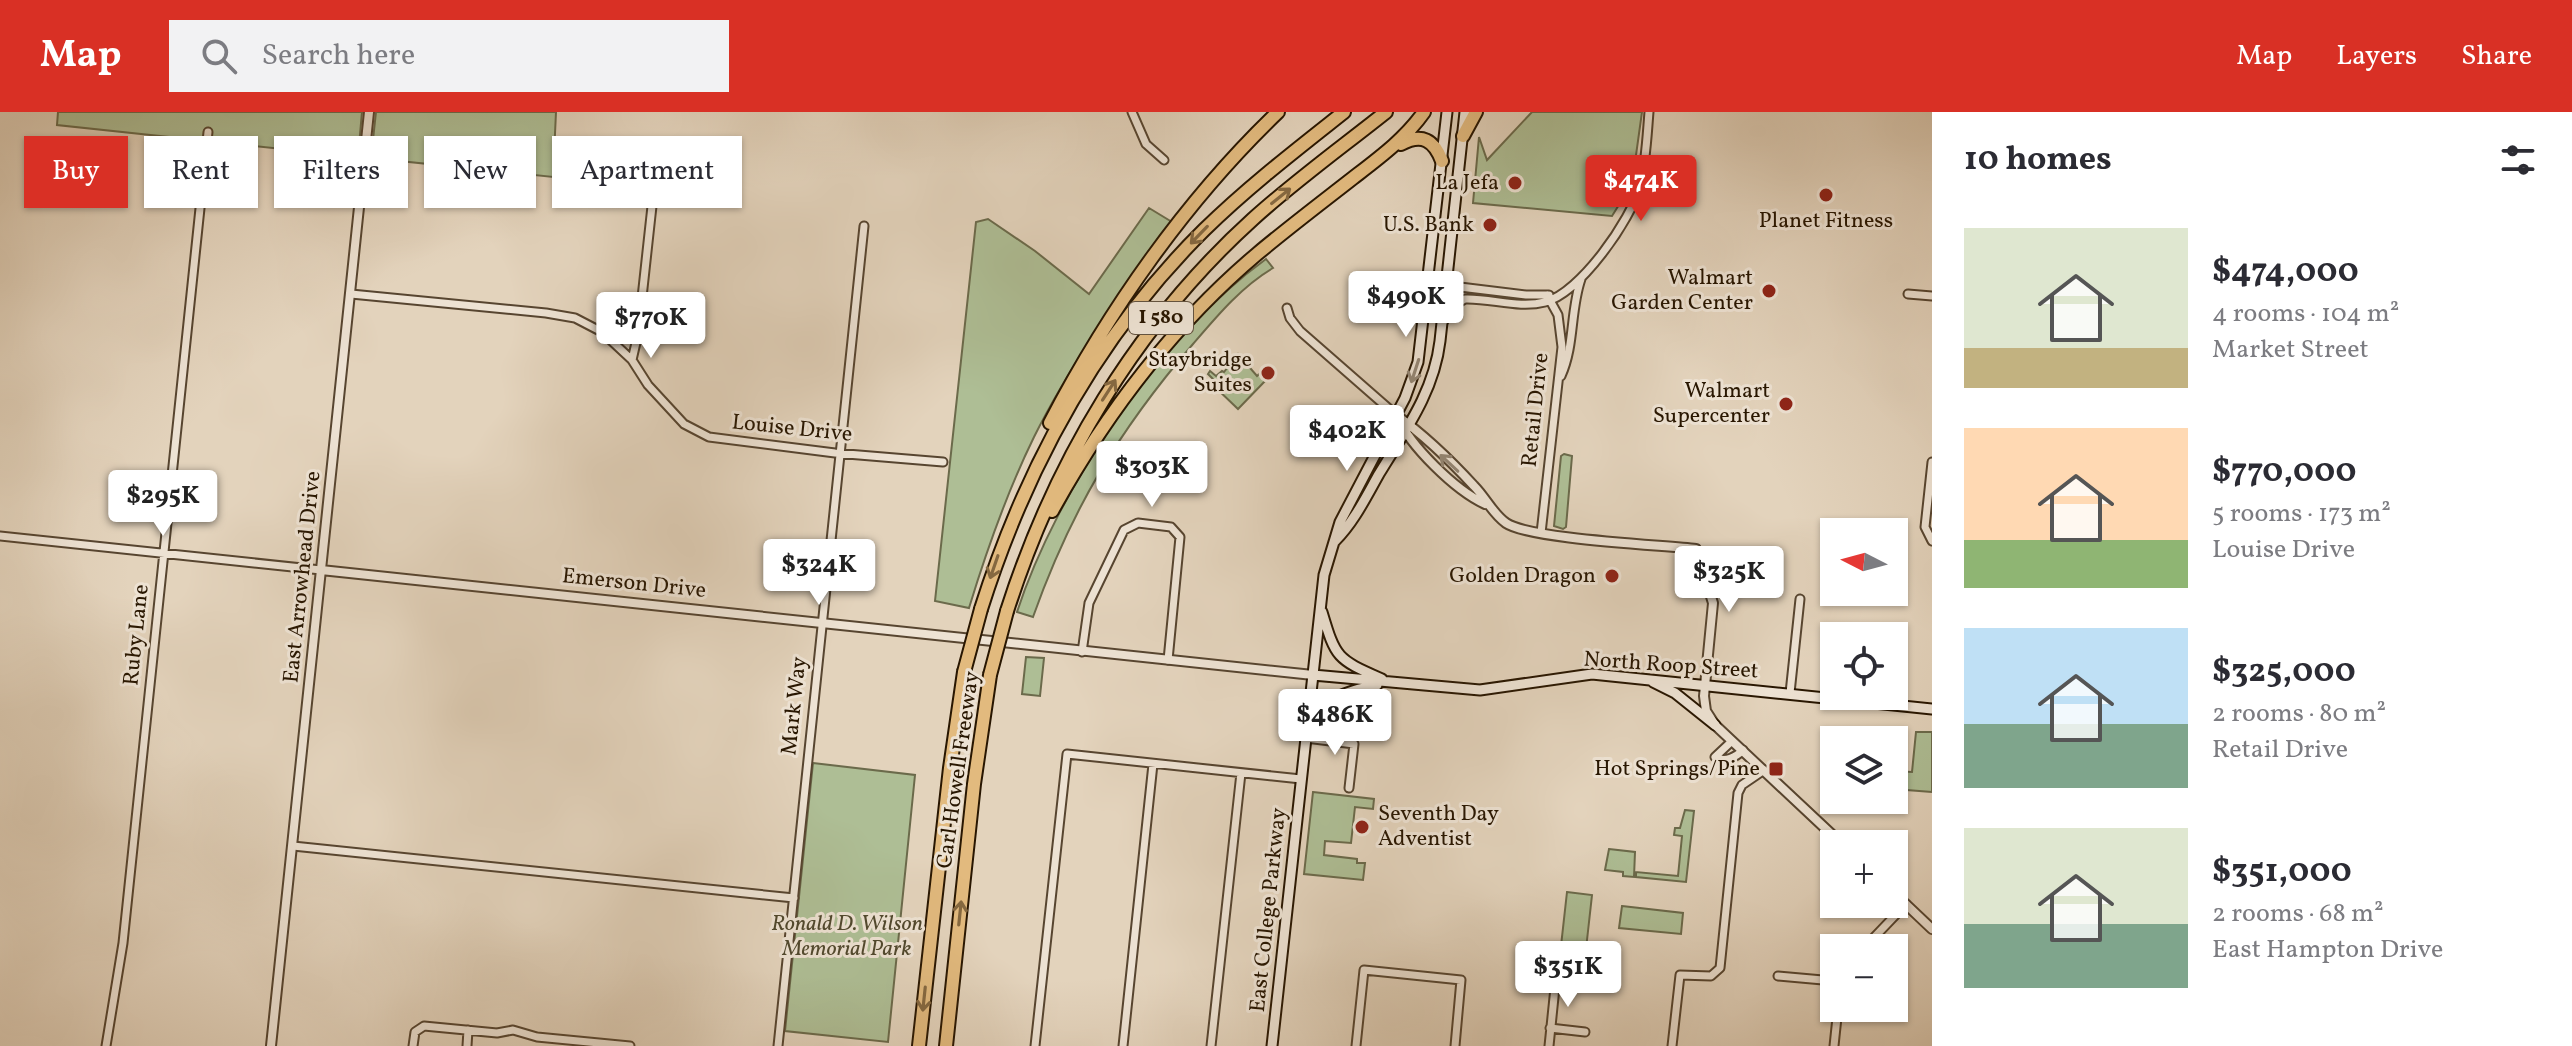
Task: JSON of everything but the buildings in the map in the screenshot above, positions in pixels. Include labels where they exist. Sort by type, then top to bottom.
[{"type":"highway","points":[[1009,526],[1043,436],[1082,365],[1187,212],[1278,112]]},
{"type":"highway","name":"Carl Howell Freeway","points":[[919,1046],[950,768],[964,672],[1009,526],[1061,419],[1116,332],[1156,283],[1235,200],[1344,112]]},
{"type":"highway","name":"Carl Howell Freeway","points":[[946,1046],[981,726],[990,675],[1015,586],[1038,525],[1074,449],[1107,392],[1181,292],[1254,217],[1386,112]]},
{"type":"highway","points":[[1015,586],[1043,526],[1086,453],[1150,364],[1244,265],[1385,153],[1424,112]]},
{"type":"highway","points":[[1463,136],[1476,112]]},
{"type":"highway","points":[[1385,153],[1411,139],[1421,138],[1434,145],[1442,161]]},
{"type":"main road","name":"East College Parkway","points":[[1272,1046],[1324,575],[1340,522],[1408,391],[1420,354],[1447,112]]},
{"type":"main road","name":"East College Parkway","points":[[1335,541],[1351,523],[1407,429],[1432,378],[1443,322],[1465,112]]},
{"type":"main road","points":[[1320,605],[1337,655],[1344,662],[1388,682]]},
{"type":"main road","name":"North Roop Street","points":[[1313,675],[1480,690],[1577,675],[1647,679],[1932,709]]},
{"type":"main road","points":[[1647,679],[1675,693],[1715,725]]},
{"type":"main road","points":[[1307,733],[1331,698],[1388,682]]},
{"type":"street","name":"East Arrowhead Drive","points":[[271,1046],[369,112]]},
{"type":"street","points":[[1132,112],[1146,144],[1164,160]]},
{"type":"street","points":[[1558,382],[1570,348],[1575,296],[1582,277],[1627,217],[1635,201],[1641,182],[1649,112]]},
{"type":"street","name":"Ruby Lane","points":[[106,1046],[125,928],[208,132]]},
{"type":"street","points":[[632,360],[638,334],[652,208]]},
{"type":"street","name":"Mark Way","points":[[778,1046],[864,226]]},
{"type":"street","points":[[1448,271],[1453,282],[1460,287],[1549,297]]},
{"type":"street","points":[[1443,322],[1465,299],[1536,304],[1559,294],[1582,277]]},
{"type":"street","name":"Louise Drive","points":[[351,294],[531,311],[575,318],[593,325],[632,360],[648,385],[684,424],[709,437],[841,454],[943,462]]},
{"type":"street","points":[[1908,294],[1932,296]]},
{"type":"street","name":"Retail Drive","points":[[1541,533],[1561,334],[1549,297]]},
{"type":"street","points":[[1287,308],[1300,331],[1477,489],[1486,504],[1514,528],[1696,549],[1713,603],[1705,685],[1706,711],[1715,725],[1827,830]]},
{"type":"street","points":[[1932,462],[1925,527],[1932,541]]},
{"type":"street","points":[[1082,652],[1091,599],[1124,530],[1138,523],[1171,527],[1180,537],[1168,660]]},
{"type":"street","name":"Emerson Drive","points":[[0,536],[1313,675]]},
{"type":"street","points":[[1790,693],[1800,599]]},
{"type":"street","points":[[1307,733],[1354,744],[1349,788]]},
{"type":"street","points":[[1732,741],[1715,757],[1720,760],[1736,757],[1743,750]]},
{"type":"street","points":[[1035,1046],[1067,754],[1301,779]]},
{"type":"street","points":[[1123,1046],[1153,764]]},
{"type":"street","points":[[1672,1046],[1680,975],[1711,976],[1720,968],[1738,793],[1742,785],[1764,770]]},
{"type":"street","points":[[1211,1046],[1241,773]]},
{"type":"street","points":[[293,846],[794,898]]},
{"type":"street","points":[[1908,906],[1932,929]]},
{"type":"street","points":[[1877,934],[1893,918]]},
{"type":"street","points":[[1549,1046],[1557,968]]},
{"type":"street","points":[[1356,1046],[1364,970],[1461,980],[1455,1046]]},
{"type":"street","points":[[1778,976],[1820,980]]},
{"type":"street","points":[[1834,1046],[1837,1022]]},
{"type":"street","points":[[413,1046],[415,1032],[424,1026],[497,1033],[513,1030],[537,1037],[630,1046]]},
{"type":"street","points":[[1550,1028],[1585,1032]]},
{"type":"street","points":[[467,1046],[468,1030]]},
{"type":"green space","points":[[58,112],[362,112],[360,136],[274,136],[274,148],[258,146],[258,136],[160,136],[57,125]]},
{"type":"green space","points":[[376,112],[556,112],[555,136],[552,136],[552,177],[536,175],[536,136],[424,136],[424,164],[408,162],[408,136],[373,136]]},
{"type":"green space","points":[[1532,112],[1642,112],[1632,184],[1612,216],[1473,203],[1479,137],[1487,160]]},
{"type":"green space","points":[[1149,208],[1172,222],[1099,327],[1049,409],[1006,500],[969,608],[935,601],[976,222],[988,219],[1089,294]]},
{"type":"green space","points":[[1266,259],[1273,268],[1240,293],[1211,323],[1166,376],[1120,440],[1081,506],[1033,617],[1017,612],[1058,516],[1117,418],[1188,329]]},
{"type":"green space","points":[[1238,354],[1257,376],[1259,374],[1266,380],[1238,409],[1214,386],[1217,383],[1208,374],[1210,371],[1216,376],[1224,372]]},
{"type":"green space","points":[[1561,456],[1572,456],[1566,527],[1563,529],[1554,526]]},
{"type":"green space","points":[[1026,657],[1044,658],[1040,696],[1022,694]]},
{"type":"green space","points":[[1916,732],[1932,732],[1932,792],[1908,790],[1908,772],[1912,772]]},
{"type":"green space","name":"Ronald D. Wilson Memorial Park","points":[[813,763],[915,775],[888,1042],[785,1031]]},
{"type":"green space","points":[[1313,792],[1374,799],[1373,809],[1355,807],[1351,843],[1325,841],[1324,855],[1365,863],[1363,880],[1304,874]]},
{"type":"green space","points":[[1685,810],[1694,811],[1686,882],[1636,877],[1636,872],[1678,876],[1682,836],[1674,835],[1675,828],[1680,828]]},
{"type":"green space","points":[[1609,849],[1635,852],[1634,877],[1605,870]]},
{"type":"green space","points":[[1567,892],[1592,895],[1585,958],[1560,955]]},
{"type":"green space","points":[[1622,906],[1683,913],[1681,934],[1619,928]]},
{"type":"place","name":"La Jefa","points":[[1515,183]]},
{"type":"place","name":"Planet Fitness","points":[[1826,195]]},
{"type":"place","name":"U.S. Bank","points":[[1490,225]]},
{"type":"place","name":"Walmart Garden Center","points":[[1769,291]]},
{"type":"place","name":"Staybridge Suites","points":[[1268,373]]},
{"type":"place","name":"Walmart Supercenter","points":[[1786,404]]},
{"type":"place","name":"Golden Dragon","points":[[1612,576]]},
{"type":"place","name":"Hot Springs/Pine","points":[[1776,769]]},
{"type":"place","name":"Seventh Day Adventist","points":[[1362,827]]}]
